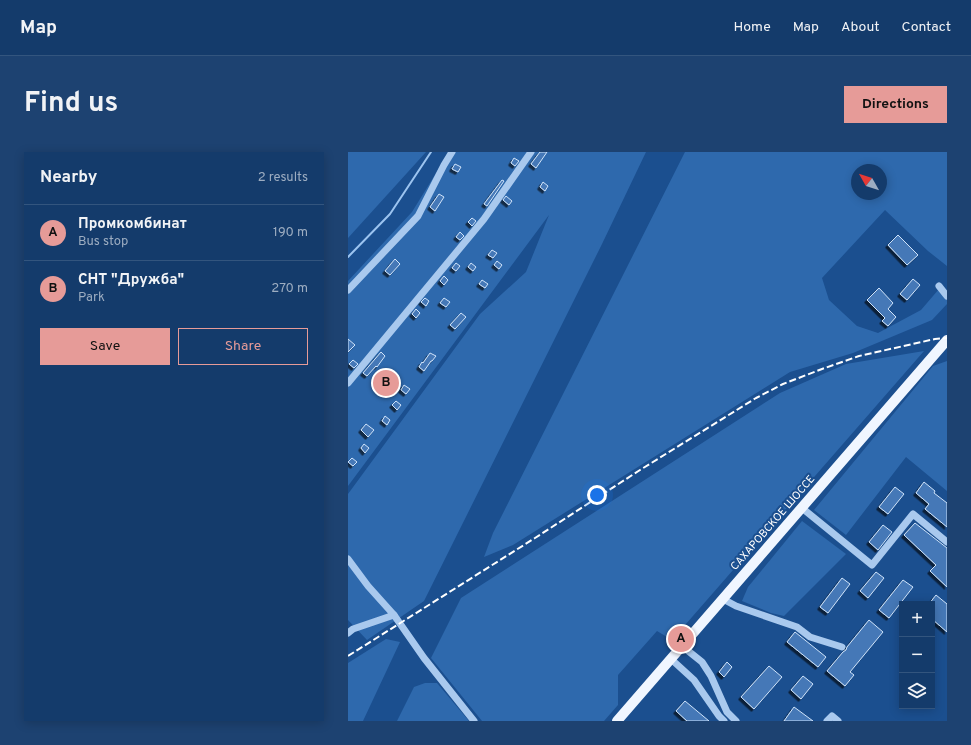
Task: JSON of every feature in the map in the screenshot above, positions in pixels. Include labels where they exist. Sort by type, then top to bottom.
[{"type":"main road","name":"САХАРОВСКОЕ ШОССЕ","points":[[617,721],[947,340]]},
{"type":"street","points":[[348,290],[418,216],[452,152]]},
{"type":"street","points":[[348,383],[484,219],[531,152]]},
{"type":"street","points":[[939,286],[947,296]]},
{"type":"street","points":[[802,508],[872,565],[913,514],[947,542]]},
{"type":"street","points":[[348,559],[368,586],[394,615],[424,658],[474,721]]},
{"type":"street","points":[[723,598],[736,606],[797,627],[810,637],[842,646]]},
{"type":"street","points":[[348,633],[353,629],[394,615]]},
{"type":"street","points":[[682,646],[702,662],[711,676],[727,712],[736,721]]},
{"type":"street","points":[[671,659],[694,680],[724,721]]},
{"type":"street","points":[[827,721],[832,716],[838,721]]},
{"type":"shaded area","points":[[348,152],[426,152],[348,238]]},
{"type":"shaded area","points":[[449,152],[646,152],[602,244],[424,601],[367,640],[348,620],[348,494],[480,314],[526,272],[549,215],[348,486],[348,281],[412,212]]},
{"type":"shaded area","points":[[685,152],[947,152],[947,266],[928,251],[885,210],[822,278],[829,300],[857,326],[878,333],[921,310],[939,289],[947,299],[947,304],[932,320],[853,353],[790,372],[513,545],[484,557],[493,533]]},
{"type":"shaded area","points":[[924,351],[672,640],[657,631],[618,675],[618,705],[604,721],[482,721],[431,658],[461,598],[780,393],[846,364]]},
{"type":"shaded area","points":[[947,361],[947,491],[906,457],[846,535],[814,510],[933,366]]},
{"type":"shaded area","points":[[802,521],[846,554],[784,616],[771,613],[742,601],[748,587]]},
{"type":"shaded area","points":[[386,639],[400,642],[363,721],[348,721],[348,663]]},
{"type":"shaded area","points":[[425,683],[437,683],[469,721],[397,721],[414,687]]},
{"type":"building","points":[[540,152],[547,152],[536,168],[531,164]]},
{"type":"building","points":[[514,158],[519,161],[515,166],[511,163]]},
{"type":"building","points":[[455,164],[461,167],[458,172],[452,169]]},
{"type":"building","points":[[502,180],[504,181],[487,206],[484,204]]},
{"type":"building","points":[[543,182],[548,186],[545,191],[540,187]]},
{"type":"building","points":[[439,194],[444,197],[435,211],[430,207]]},
{"type":"building","points":[[506,196],[512,201],[509,205],[503,200]]},
{"type":"building","points":[[472,218],[476,221],[472,226],[468,222]]},
{"type":"building","points":[[460,232],[464,236],[460,240],[456,237]]},
{"type":"building","points":[[898,235],[918,255],[907,265],[888,245]]},
{"type":"building","points":[[492,250],[497,253],[493,258],[488,255]]},
{"type":"building","points":[[395,259],[400,264],[390,275],[385,271]]},
{"type":"building","points":[[497,261],[502,265],[499,269],[494,265]]},
{"type":"building","points":[[456,263],[460,266],[456,271],[452,268]]},
{"type":"building","points":[[471,263],[476,267],[473,271],[468,267]]},
{"type":"building","points":[[444,276],[448,280],[444,285],[440,281]]},
{"type":"building","points":[[913,279],[920,285],[907,300],[900,294]]},
{"type":"building","points":[[482,280],[488,284],[485,288],[479,284]]},
{"type":"building","points":[[879,288],[893,303],[888,309],[896,317],[888,326],[882,321],[885,318],[867,300]]},
{"type":"building","points":[[425,298],[429,301],[426,306],[421,302]]},
{"type":"building","points":[[444,298],[450,302],[446,307],[440,303]]},
{"type":"building","points":[[416,309],[420,313],[416,318],[412,314]]},
{"type":"building","points":[[461,313],[466,317],[455,329],[450,325]]},
{"type":"building","points":[[348,339],[355,345],[348,352]]},
{"type":"building","points":[[381,352],[385,356],[377,367],[376,366],[367,376],[363,373]]},
{"type":"building","points":[[430,353],[436,356],[424,371],[419,367]]},
{"type":"building","points":[[353,360],[358,364],[354,368],[349,364]]},
{"type":"building","points":[[404,385],[410,389],[406,394],[401,390]]},
{"type":"building","points":[[396,401],[401,405],[397,410],[392,405]]},
{"type":"building","points":[[385,416],[390,420],[387,425],[382,421]]},
{"type":"building","points":[[366,424],[374,430],[368,437],[361,430]]},
{"type":"building","points":[[364,444],[369,448],[365,453],[361,448]]},
{"type":"building","points":[[352,458],[357,462],[353,466],[348,462]]},
{"type":"building","points":[[924,482],[935,491],[934,493],[947,503],[947,527],[925,509],[929,504],[916,493]]},
{"type":"building","points":[[895,487],[904,494],[888,514],[879,507]]},
{"type":"building","points":[[915,523],[947,548],[947,587],[930,571],[936,565],[904,535]]},
{"type":"building","points":[[883,525],[892,532],[878,550],[869,542]]},
{"type":"building","points":[[876,572],[884,578],[868,598],[860,591]]},
{"type":"building","points":[[842,578],[850,584],[828,613],[820,607]]},
{"type":"building","points":[[903,580],[913,587],[902,601],[899,601],[899,605],[889,618],[879,610]]},
{"type":"building","points":[[936,595],[947,604],[947,632],[935,622],[935,601],[931,601]]},
{"type":"building","points":[[869,620],[883,632],[850,672],[854,675],[845,686],[827,671],[846,650]]},
{"type":"building","points":[[795,632],[826,657],[818,667],[787,642]]},
{"type":"building","points":[[727,662],[732,667],[724,677],[719,672]]},
{"type":"building","points":[[769,666],[782,677],[754,709],[741,697]]},
{"type":"building","points":[[803,676],[813,684],[801,699],[791,690]]},
{"type":"building","points":[[685,701],[709,721],[687,721],[676,711]]},
{"type":"building","points":[[794,707],[813,721],[784,721]]},
{"type":"waterway","points":[[348,257],[390,214],[431,152]]},
{"type":"railway","points":[[348,656],[756,398],[783,384],[859,356],[935,339],[947,338]]},
{"type":"place","name":"СНТ \"Дружба\"","points":[[386,383]]},
{"type":"place","name":"Промкомбинат","points":[[681,639]]}]
